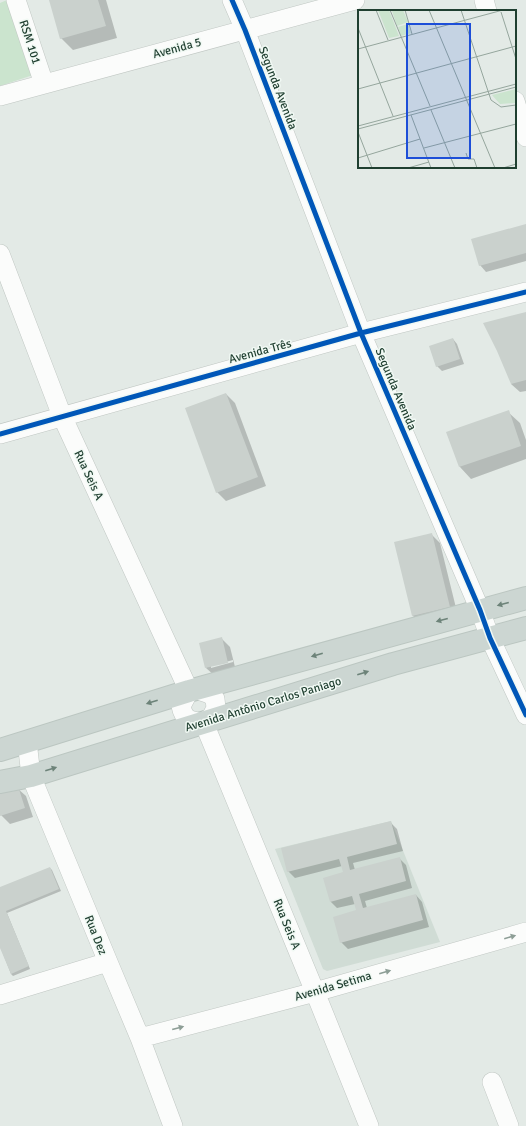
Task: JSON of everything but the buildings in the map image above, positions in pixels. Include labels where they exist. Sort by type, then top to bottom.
[{"type":"main road","points":[[0,750],[189,691],[526,598]]},
{"type":"main road","name":"Avenida Antônio Carlos Paniago","points":[[0,782],[31,776],[393,664],[526,628]]},
{"type":"main road","points":[[384,636],[393,664]]},
{"type":"street","name":"RSM 101","points":[[16,0],[44,84]]},
{"type":"street","name":"Segunda Avenida","points":[[232,0],[245,30],[361,333],[480,610],[490,638],[526,715]]},
{"type":"street","name":"Avenida 5","points":[[0,96],[355,0]]},
{"type":"street","points":[[484,0],[487,10]]},
{"type":"street","points":[[516,104],[526,137]]},
{"type":"street","name":"Rua Seis A","points":[[0,254],[62,416],[189,691]]},
{"type":"street","name":"Avenida Três","points":[[0,434],[361,333],[526,292]]},
{"type":"street","points":[[189,691],[204,691],[215,699],[216,708],[212,716],[204,723],[186,718],[182,713],[181,706],[189,691]]},
{"type":"street","name":"Rua Seis A","points":[[204,723],[369,1126]]},
{"type":"street","name":"Rua Dez","points":[[27,742],[31,776],[140,1038],[173,1126]]},
{"type":"street","name":"Avenida Setima","points":[[140,1038],[315,992],[526,932]]},
{"type":"street","points":[[0,994],[108,962]]},
{"type":"street","points":[[492,1082],[509,1126]]},
{"type":"shaded area","points":[[391,821],[440,942],[327,971],[323,969],[275,849]]},
{"type":"green space","points":[[7,0],[33,75],[0,86],[0,3]]},
{"type":"cycle path","points":[[232,0],[245,30],[361,333],[480,610],[490,638],[526,715]]},
{"type":"cycle path","points":[[0,434],[361,333],[526,292]]}]
